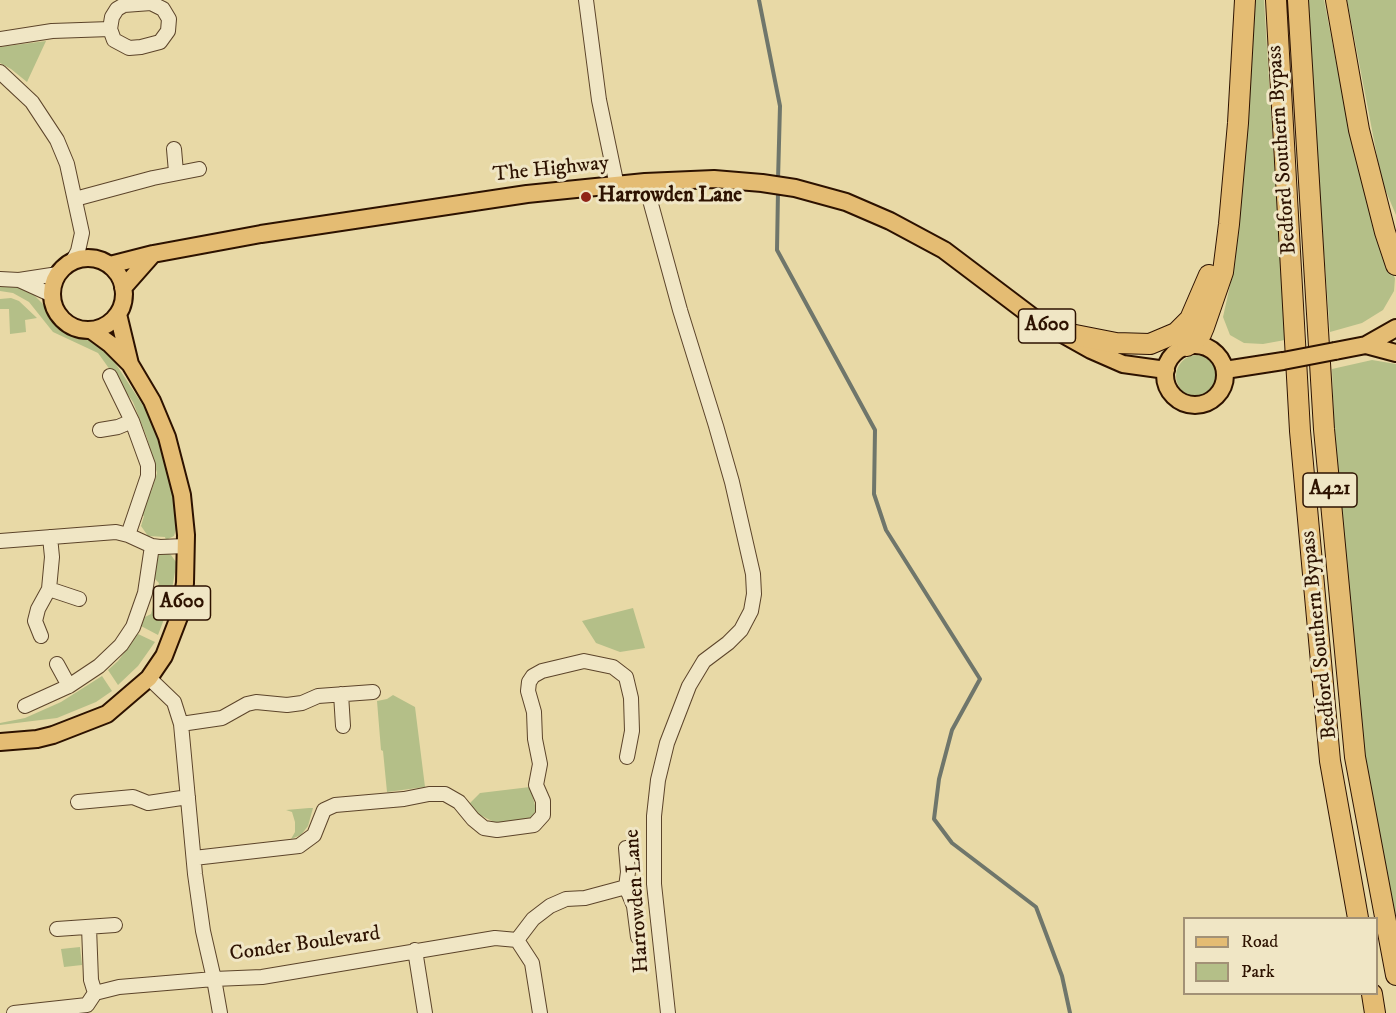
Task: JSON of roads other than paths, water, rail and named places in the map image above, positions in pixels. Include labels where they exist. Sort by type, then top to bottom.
[{"type":"highway","points":[[1187,346],[1201,334],[1222,272],[1229,224],[1238,123],[1245,0]]},
{"type":"highway","name":"Bedford Southern Bypass","points":[[1276,0],[1303,466],[1330,761],[1358,917]]},
{"type":"highway","name":"Bedford Southern Bypass","points":[[1298,0],[1324,429],[1353,733],[1396,975]]},
{"type":"highway","points":[[1336,0],[1359,130],[1384,232],[1396,265]]},
{"type":"highway","points":[[1055,331],[1127,344],[1150,344],[1176,333],[1194,313],[1229,224]]},
{"type":"highway","points":[[1372,995],[1375,1013]]},
{"type":"main road","name":"The Highway","points":[[110,266],[153,254],[261,234],[527,194],[645,182],[714,179],[795,188],[846,202],[890,221],[944,250],[1034,318],[1055,331]]},
{"type":"main road","points":[[123,288],[153,254]]},
{"type":"main road","points":[[92,258],[110,266],[119,276],[123,288],[122,306],[111,322],[101,328],[79,329],[68,325],[54,307],[53,284],[58,274],[72,262],[92,258]]},
{"type":"main road","name":"A600","points":[[118,314],[130,364]]},
{"type":"main road","points":[[1225,370],[1283,362],[1366,345],[1396,328]]},
{"type":"main road","name":"A600","points":[[0,742],[37,739],[53,735],[107,714],[149,678],[164,656],[179,617],[185,583],[186,546],[182,495],[167,437],[152,401],[130,364],[110,344],[91,330]]},
{"type":"main road","name":"A600","points":[[1055,331],[1123,364],[1166,370]]},
{"type":"main road","points":[[1366,345],[1396,353]]},
{"type":"main road","points":[[1187,346],[1207,347],[1216,352],[1222,360],[1225,370],[1222,390],[1206,403],[1185,404],[1169,390],[1166,370],[1173,355],[1187,346]]},
{"type":"street","points":[[586,0],[599,100],[617,186]]},
{"type":"street","points":[[0,39],[52,31],[110,29]]},
{"type":"street","points":[[0,72],[32,102],[57,140],[66,164],[82,233],[78,251],[72,262]]},
{"type":"street","points":[[174,149],[176,172]]},
{"type":"street","points":[[75,199],[176,172],[199,169]]},
{"type":"street","name":"Harrowden Lane","points":[[645,182],[680,310],[732,482],[753,574],[754,594],[751,611],[741,630],[704,661],[689,686],[667,743],[658,780],[654,816],[654,884],[668,1013]]},
{"type":"street","points":[[0,279],[19,280],[58,274]]},
{"type":"street","points":[[19,280],[52,296]]},
{"type":"street","points":[[110,376],[132,421],[148,465],[148,476],[128,535]]},
{"type":"street","points":[[100,430],[118,427],[132,421]]},
{"type":"street","points":[[0,541],[116,532],[160,548],[186,546]]},
{"type":"street","points":[[40,636],[35,621],[38,609],[49,589],[52,557],[50,537]]},
{"type":"street","points":[[25,706],[69,686],[99,666],[121,645],[132,627],[145,593],[152,546]]},
{"type":"street","points":[[49,589],[79,599]]},
{"type":"street","points":[[194,858],[299,846],[314,835],[324,810],[335,805],[404,799],[429,794],[445,794],[459,802],[484,828],[498,830],[534,825],[543,815],[543,801],[536,785],[540,764],[535,739],[534,712],[528,691],[529,682],[533,676],[542,671],[584,661],[613,667],[626,677],[638,731],[627,757]]},
{"type":"street","points":[[57,664],[69,686]]},
{"type":"street","name":"Conder Boulevard","points":[[149,678],[174,702],[181,724],[203,930],[214,979],[262,977],[495,938],[517,940]]},
{"type":"street","points":[[181,724],[222,718],[247,704],[256,702],[286,705],[302,703],[318,696],[373,692]]},
{"type":"street","points":[[341,694],[343,726]]},
{"type":"street","points":[[78,802],[133,797],[148,803],[188,797]]},
{"type":"street","points":[[626,848],[628,872],[626,887],[634,906],[638,937]]},
{"type":"street","points":[[540,1013],[532,963],[517,940],[533,919],[550,906],[566,899],[585,898],[626,887]]},
{"type":"street","points":[[57,929],[115,925]]},
{"type":"street","points":[[89,927],[90,1004]]},
{"type":"street","points":[[415,950],[425,1013]]},
{"type":"street","points":[[14,1013],[90,1004],[119,987],[214,979],[220,1013]]},
{"type":"waterway","points":[[759,0],[780,106],[778,180]]},
{"type":"waterway","points":[[778,191],[777,250],[875,430],[874,494],[886,530],[980,679],[952,730],[939,779],[934,819],[952,843],[1036,907],[1062,976],[1070,1013]]},
{"type":"place","name":"Harrowden Lane","points":[[586,197]]}]
